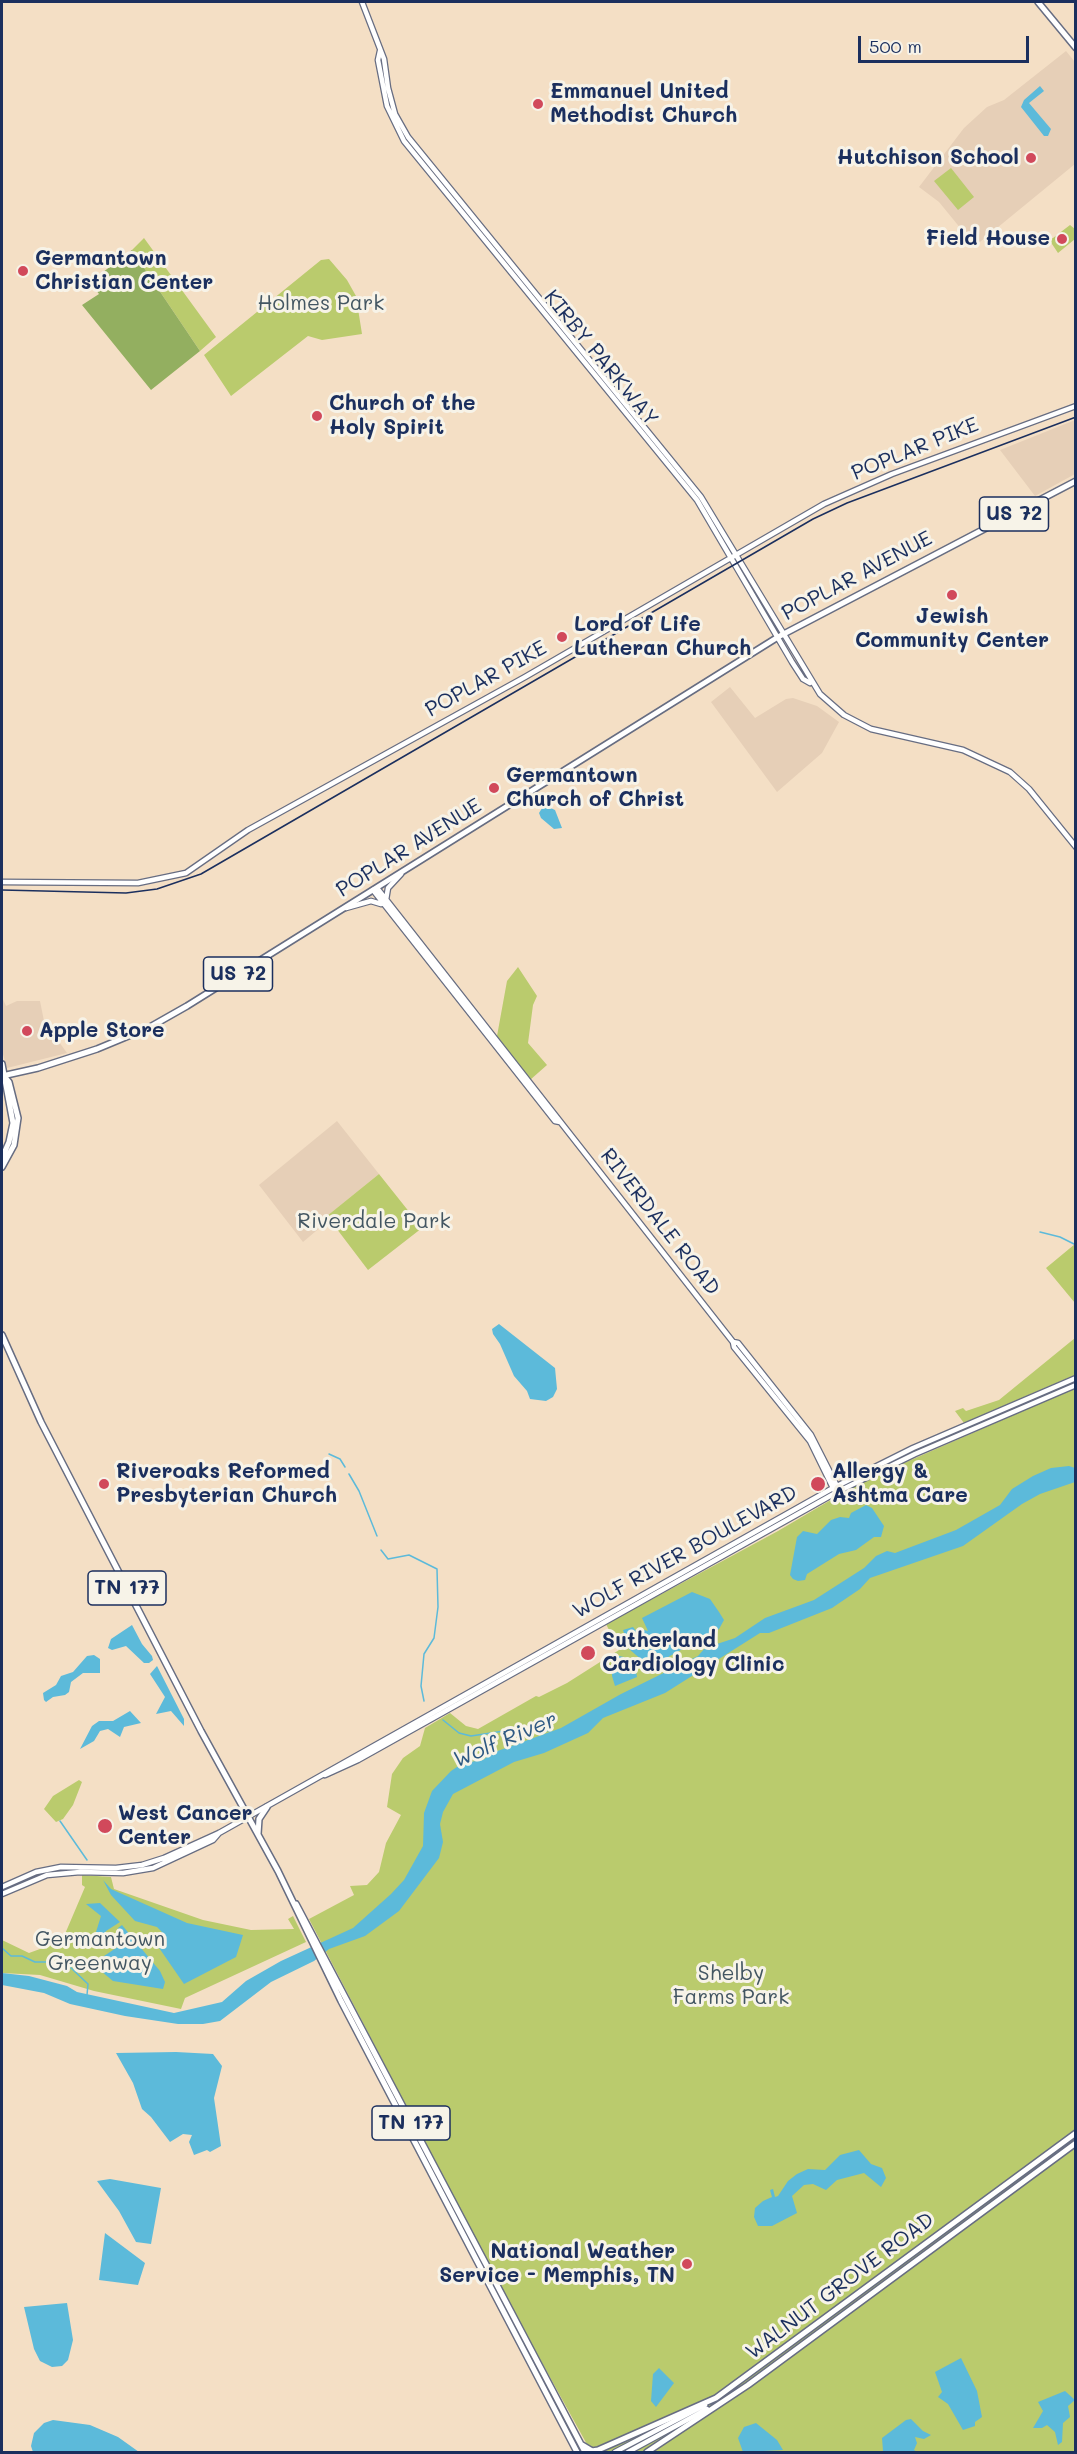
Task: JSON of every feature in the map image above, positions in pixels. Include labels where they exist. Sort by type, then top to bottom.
[{"type":"main road","name":"KIRBY PARKWAY","points":[[362,2],[373,24],[380,51],[378,60],[387,106],[404,141],[697,500],[734,556],[811,684],[835,709],[865,727],[971,753],[1010,772],[1029,789],[1076,847]]},
{"type":"main road","points":[[1038,2],[1076,48]]},
{"type":"main road","name":"POPLAR PIKE","points":[[2,882],[138,884],[186,873],[248,830],[516,682],[824,504],[892,474],[1076,406]]},
{"type":"main road","name":"POPLAR AVENUE","points":[[3,1076],[74,1057],[150,1027],[780,635],[1076,481]]},
{"type":"main road","points":[[341,910],[371,900],[385,903],[388,888],[406,869]]},
{"type":"main road","name":"RIVERDALE ROAD","points":[[375,889],[733,1342],[738,1343],[811,1435],[836,1490]]},
{"type":"main road","points":[[2,1064],[13,1123],[9,1142],[2,1158]]},
{"type":"main road","points":[[2,1167],[14,1144],[18,1118],[9,1082],[3,1076]]},
{"type":"main road","name":"TN 177","points":[[2,1335],[46,1432],[576,2443],[585,2452]]},
{"type":"main road","name":"WOLF RIVER BOULEVARD","points":[[2,1887],[36,1872],[61,1867],[116,1868],[150,1863],[219,1833],[322,1776],[332,1768],[913,1448],[1076,1378]]},
{"type":"main road","name":"WOLF RIVER BOULEVARD","points":[[836,1490],[1076,1385]]},
{"type":"main road","points":[[258,1836],[259,1819],[267,1807]]},
{"type":"main road","name":"WOLF RIVER BOULEVARD","points":[[2,1894],[47,1875],[72,1872],[123,1873],[153,1868],[205,1844],[219,1833]]},
{"type":"main road","name":"WALNUT GROVE ROAD","points":[[615,2452],[716,2398],[1076,2133]]},
{"type":"main road","name":"WALNUT GROVE ROAD","points":[[628,2452],[691,2419],[761,2376],[1076,2143]]},
{"type":"main road","points":[[647,2452],[761,2376]]},
{"type":"main road","points":[[575,2452],[576,2443],[595,2452],[716,2398]]},
{"type":"main road","points":[[601,2452],[608,2446]]},
{"type":"shaded area","points":[[1066,51],[1075,62],[1075,164],[975,246],[939,202],[919,187],[964,128],[987,107],[1004,100]]},
{"type":"shaded area","points":[[1075,420],[1075,474],[1035,496],[1000,450]]},
{"type":"shaded area","points":[[730,687],[755,718],[786,699],[793,698],[817,706],[839,722],[822,753],[777,792],[711,702]]},
{"type":"shaded area","points":[[2,997],[6,1006],[17,1001],[40,1001],[44,1021],[67,1053],[7,1068],[2,1051]]},
{"type":"shaded area","points":[[337,1121],[379,1174],[326,1217],[322,1226],[303,1242],[259,1185]]},
{"type":"green space","points":[[951,168],[974,197],[958,210],[934,181]]},
{"type":"green space","name":"Field House","points":[[1070,225],[1075,229],[1075,239],[1058,253],[1048,238],[1053,238]]},
{"type":"green space","points":[[144,238],[216,337],[200,351],[132,250]]},
{"type":"green space","points":[[132,250],[200,351],[151,390],[82,305],[99,294],[90,282]]},
{"type":"green space","name":"Holmes Park","points":[[329,259],[347,280],[356,296],[362,334],[322,340],[308,336],[231,396],[204,355],[321,260]]},
{"type":"green space","points":[[518,967],[537,996],[533,1005],[528,1043],[547,1065],[530,1080],[497,1036],[507,981]]},
{"type":"green space","name":"Riverdale Park","points":[[379,1174],[422,1228],[368,1270],[327,1216]]},
{"type":"green space","points":[[1075,1244],[1075,1303],[1046,1268]]},
{"type":"green space","points":[[1075,1338],[1075,1375],[964,1423],[955,1411],[963,1408],[966,1411],[999,1400]]},
{"type":"green space","name":"Shelby Farms Park","points":[[1075,1388],[1075,2452],[599,2452],[589,2448],[504,2294],[309,1919],[354,1895],[350,1886],[367,1885],[379,1872],[386,1843],[401,1815],[387,1807],[392,1774],[403,1758],[420,1746],[425,1728],[450,1713],[466,1726],[478,1729],[536,1696],[539,1697],[567,1683],[619,1650],[606,1624],[778,1531],[863,1481]]},
{"type":"green space","points":[[79,1780],[82,1782],[73,1805],[63,1819],[56,1822],[44,1809],[53,1796]]},
{"type":"green space","name":"Germantown Greenway","points":[[82,1875],[111,1877],[114,1889],[203,1920],[251,1930],[294,1929],[288,1919],[293,1916],[306,1942],[185,1998],[181,2009],[94,1991],[40,1975],[2,1973],[2,1940],[29,1953],[62,1941],[85,1887],[82,1885]]},
{"type":"water","points":[[1040,86],[1044,91],[1029,103],[1051,129],[1048,136],[1044,136],[1021,107],[1024,100]]},
{"type":"water","points":[[544,805],[555,810],[562,828],[554,829],[541,818],[539,813]]},
{"type":"water","points":[[499,1324],[555,1368],[557,1389],[553,1397],[546,1401],[530,1399],[527,1391],[514,1376],[493,1334],[492,1329]]},
{"type":"water","points":[[1069,1466],[1075,1468],[1075,1482],[1040,1494],[1022,1504],[963,1546],[870,1578],[860,1589],[832,1608],[769,1633],[760,1633],[665,1693],[603,1718],[588,1733],[544,1753],[514,1762],[453,1794],[443,1812],[440,1824],[443,1842],[439,1858],[399,1911],[365,1936],[329,1949],[314,1961],[271,1982],[220,2021],[178,2024],[125,2016],[70,2004],[44,1993],[2,1985],[2,1973],[29,1976],[67,1986],[77,1992],[174,2013],[222,2002],[246,1981],[281,1961],[353,1928],[391,1894],[404,1880],[423,1846],[424,1813],[432,1791],[451,1771],[463,1763],[483,1760],[492,1753],[561,1728],[621,1694],[698,1656],[705,1648],[735,1638],[765,1618],[814,1600],[864,1568],[876,1556],[887,1551],[895,1553],[956,1530],[1000,1505],[1012,1489],[1033,1476],[1051,1468]]},
{"type":"water","points":[[866,1505],[872,1508],[884,1526],[881,1537],[874,1537],[856,1550],[839,1554],[807,1574],[805,1580],[793,1579],[790,1575],[797,1537],[803,1531],[817,1534],[831,1520],[840,1517],[849,1518],[851,1513]]},
{"type":"water","points":[[692,1592],[710,1599],[724,1620],[719,1629],[650,1667],[629,1649],[623,1630],[633,1627],[636,1631],[641,1629],[648,1631],[642,1618]]},
{"type":"water","points":[[132,1625],[142,1644],[152,1656],[153,1660],[149,1663],[144,1663],[126,1646],[112,1650],[108,1648],[111,1639]]},
{"type":"water","points":[[94,1655],[100,1659],[100,1673],[83,1673],[71,1682],[69,1692],[65,1695],[53,1697],[46,1702],[44,1700],[43,1693],[56,1685],[61,1676],[73,1672],[87,1656]]},
{"type":"water","points":[[619,1656],[624,1657],[636,1671],[637,1677],[615,1686],[612,1664]]},
{"type":"water","points":[[157,1666],[184,1719],[184,1726],[171,1711],[156,1714],[165,1697],[150,1674]]},
{"type":"water","points":[[130,1711],[141,1723],[124,1727],[120,1737],[108,1729],[100,1731],[94,1741],[80,1749],[92,1726],[99,1721],[113,1721]]},
{"type":"water","points":[[103,1880],[111,1889],[187,1923],[243,1935],[236,1957],[184,1984],[155,1942],[162,1932],[157,1927],[135,1921],[111,1895]]},
{"type":"water","points":[[100,1903],[120,1922],[106,1931],[102,1938],[96,1932],[101,1916],[86,1904]]},
{"type":"water","points":[[122,1925],[160,1971],[165,1982],[163,1989],[113,1981],[101,1971],[98,1966],[101,1958],[119,1946],[118,1928]]},
{"type":"water","points":[[116,2053],[213,2054],[222,2066],[214,2098],[221,2146],[210,2152],[207,2150],[194,2155],[189,2142],[192,2135],[183,2134],[170,2142],[142,2109],[133,2083]]},
{"type":"water","points":[[859,2150],[871,2164],[882,2168],[886,2178],[881,2187],[864,2173],[837,2180],[826,2190],[813,2184],[804,2185],[792,2196],[797,2213],[772,2226],[758,2226],[754,2217],[755,2208],[772,2197],[770,2190],[773,2189],[775,2197],[778,2196],[788,2181],[797,2174],[808,2169],[825,2170],[840,2155]]},
{"type":"water","points":[[110,2179],[161,2188],[151,2244],[136,2242],[119,2211],[97,2181]]},
{"type":"water","points":[[105,2233],[145,2263],[138,2285],[99,2280]]},
{"type":"water","points":[[67,2303],[73,2340],[68,2360],[62,2366],[52,2367],[40,2361],[34,2349],[24,2307]]},
{"type":"water","points":[[961,2358],[977,2391],[982,2417],[975,2422],[975,2426],[963,2430],[948,2404],[938,2397],[942,2392],[935,2372]]},
{"type":"water","points":[[659,2368],[674,2383],[656,2407],[651,2401],[653,2374]]},
{"type":"water","points":[[1065,2391],[1075,2400],[1068,2406],[1070,2417],[1063,2423],[1062,2442],[1058,2445],[1055,2432],[1047,2425],[1042,2428],[1033,2428],[1043,2411],[1038,2402]]},
{"type":"water","points":[[911,2419],[923,2431],[931,2435],[924,2439],[915,2437],[917,2443],[914,2450],[917,2452],[883,2451],[882,2438],[906,2420]]},
{"type":"water","points":[[53,2420],[90,2425],[118,2437],[139,2452],[33,2452],[31,2446],[34,2433],[44,2423]]},
{"type":"water","points":[[756,2423],[777,2440],[783,2450],[743,2452],[738,2438],[744,2427]]},
{"type":"waterway","points":[[1040,1232],[1060,1237],[1076,1245]]},
{"type":"waterway","points":[[329,1454],[340,1459],[345,1467]]},
{"type":"waterway","points":[[349,1474],[359,1491],[377,1536]]},
{"type":"waterway","points":[[381,1550],[388,1559],[409,1555],[437,1569],[438,1607],[434,1638],[424,1654],[421,1686],[424,1701]]},
{"type":"waterway","name":"Wolf River","points":[[443,1720],[459,1733],[471,1736],[524,1728],[551,1731]]},
{"type":"waterway","points":[[60,1821],[87,1860]]},
{"type":"waterway","points":[[2,1948],[11,1956],[22,1956],[35,1962],[54,1962],[70,1967],[88,1984],[87,1995]]},
{"type":"railway","points":[[2,890],[126,893],[157,889],[201,874],[813,519],[847,503],[1076,417]]},
{"type":"place","name":"Emmanuel United Methodist Church","points":[[538,104]]},
{"type":"place","name":"Hutchison School","points":[[1031,158]]},
{"type":"place","name":"Field House","points":[[1062,239]]},
{"type":"place","name":"Germantown Christian Center","points":[[23,271]]},
{"type":"place","name":"Church of the Holy Spirit","points":[[317,416]]},
{"type":"place","name":"Jewish Community Center","points":[[952,595]]},
{"type":"place","name":"Lord of Life Lutheran Church","points":[[562,637]]},
{"type":"place","name":"Germantown Church of Christ","points":[[494,788]]},
{"type":"place","name":"Apple Store","points":[[27,1031]]},
{"type":"place","name":"Riveroaks Reformed Presbyterian Church","points":[[104,1484]]},
{"type":"place","name":"Allergy & Ashtma Care","points":[[818,1484]]},
{"type":"place","name":"Sutherland Cardiology Clinic","points":[[588,1653]]},
{"type":"place","name":"West Cancer Center","points":[[105,1826]]},
{"type":"place","name":"National Weather Service - Memphis, TN","points":[[687,2264]]}]
